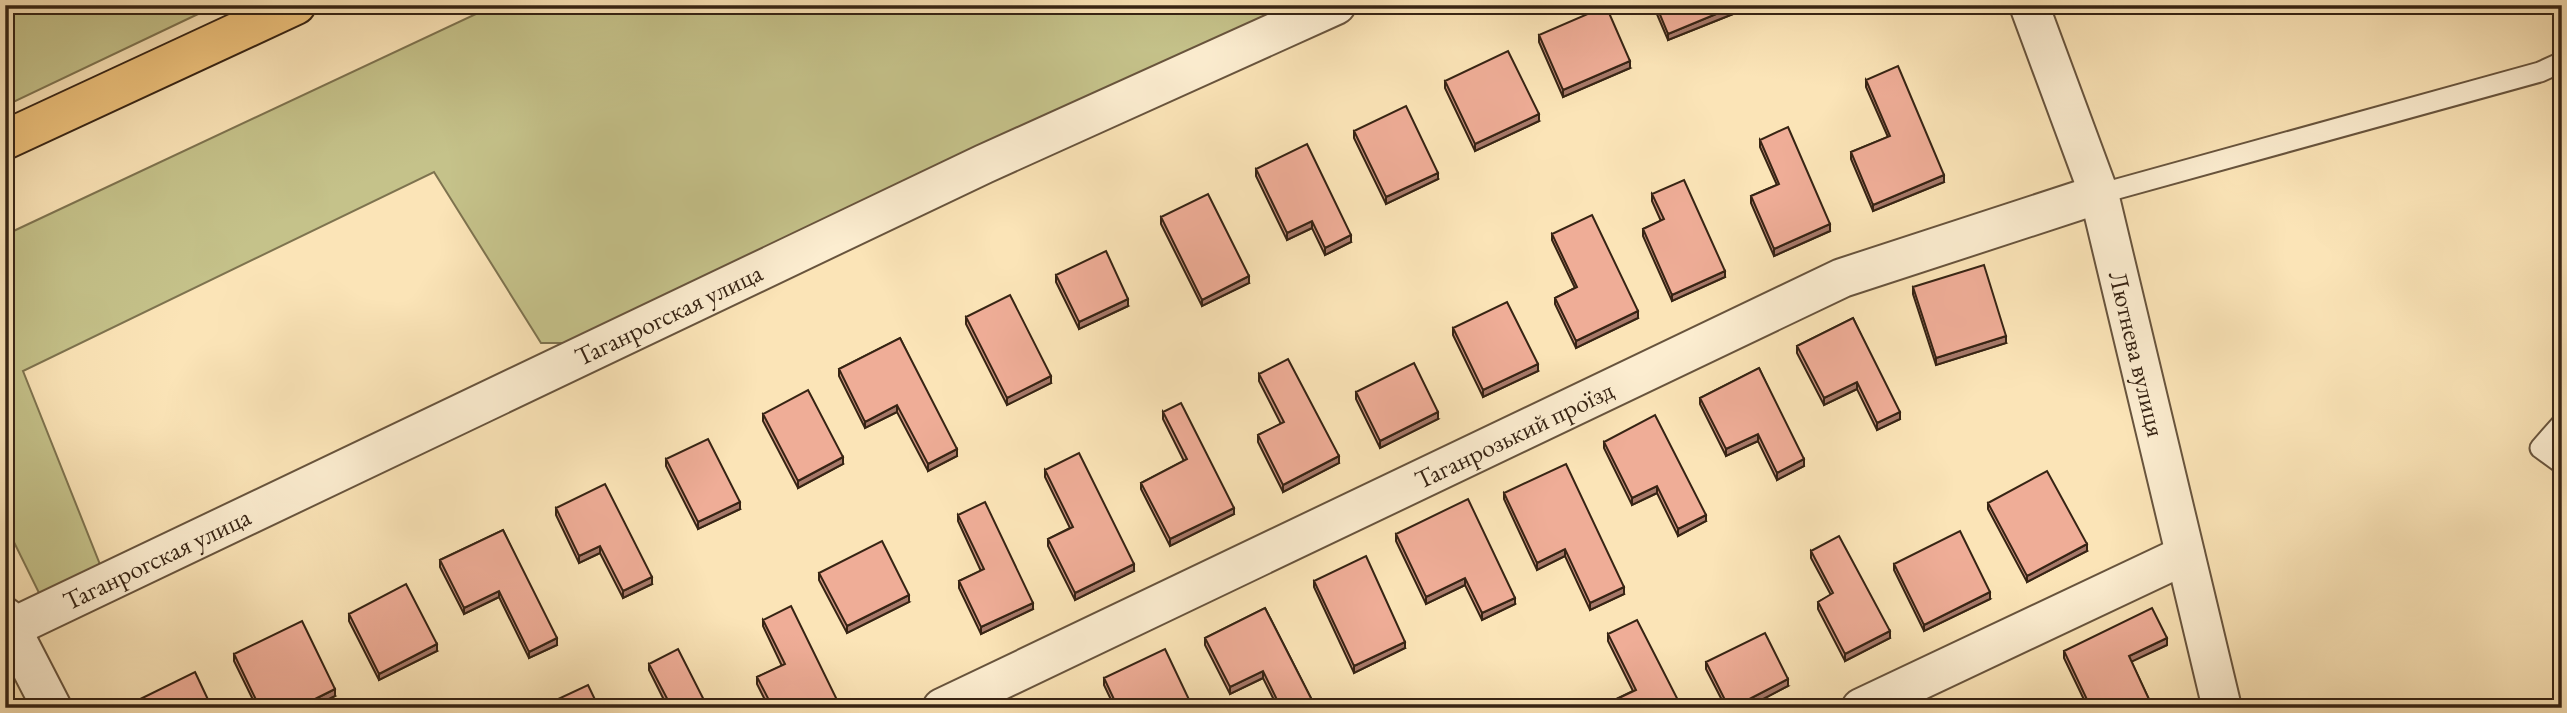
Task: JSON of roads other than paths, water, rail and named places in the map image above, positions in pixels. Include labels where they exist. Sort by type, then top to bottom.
[{"type":"highway","points":[[5,140],[296,5]]},
{"type":"street","name":"Таганрогская улица","points":[[7,625],[984,164],[1336,5]]},
{"type":"street","name":"Лютнева вулиця","points":[[2029,5],[2099,194],[2222,708]]},
{"type":"street","name":"Таганрозький проїзд","points":[[942,708],[1842,278],[2099,194]]},
{"type":"street","points":[[1861,708],[2185,555]]},
{"type":"street","points":[[7,625],[52,708]]},
{"type":"lane","points":[[2099,194],[2528,76],[2562,62]]},
{"type":"lane","points":[[2562,423],[2540,448],[2562,464]]}]
